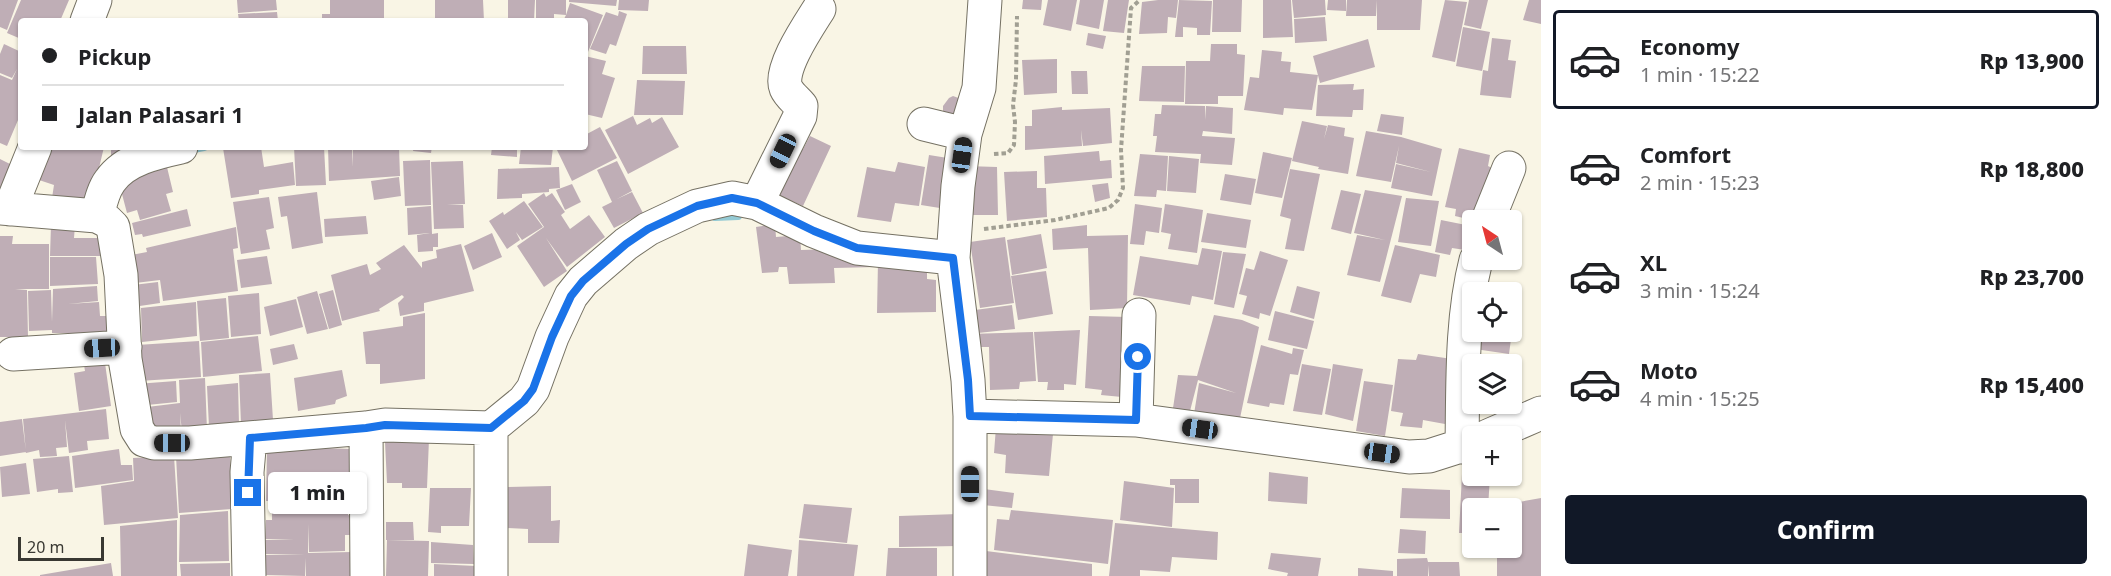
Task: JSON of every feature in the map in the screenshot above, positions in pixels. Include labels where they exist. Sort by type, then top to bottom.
[{"type":"street","points":[[88,18],[95,0]]},
{"type":"street","points":[[970,576],[970,416],[953,248],[965,134],[979,88],[985,0]]},
{"type":"street","points":[[757,203],[800,116],[801,106],[786,89],[784,79],[791,58],[819,9]]},
{"type":"street","points":[[924,124],[965,134]]},
{"type":"street","points":[[34,150],[5,208],[97,216],[113,227],[121,275],[125,347],[137,429],[144,440],[154,443],[190,443],[385,425],[491,428],[524,401],[533,389],[552,337],[571,296],[583,281],[626,244],[648,229],[709,202],[728,197],[757,203],[814,231],[857,248],[953,248]]},
{"type":"street","points":[[97,216],[108,182],[115,174],[128,165],[167,150]]},
{"type":"street","points":[[1492,210],[1509,168]]},
{"type":"street","points":[[1472,426],[1464,364],[1474,270]]},
{"type":"street","points":[[1136,420],[1140,315]]},
{"type":"street","points":[[13,354],[125,347]]},
{"type":"street","points":[[1511,426],[1541,413]]},
{"type":"street","points":[[970,416],[1136,420],[1409,457],[1429,456],[1462,446]]},
{"type":"street","points":[[366,428],[367,576]]},
{"type":"street","points":[[491,428],[491,576]]},
{"type":"street","points":[[249,576],[247,472],[250,438]]},
{"type":"path","points":[[953,248],[993,226],[1055,220],[1109,208],[1118,200],[1123,188],[1121,150],[1131,8],[1140,0]]},
{"type":"building","points":[[0,0],[18,0],[7,30],[0,27]]},
{"type":"building","points":[[21,0],[69,0],[61,18],[18,18],[18,38],[7,33]]},
{"type":"building","points":[[237,0],[276,0],[277,10],[238,13]]},
{"type":"building","points":[[330,0],[384,0],[384,18],[322,18],[322,14],[330,14]]},
{"type":"building","points":[[435,0],[483,0],[484,18],[435,18]]},
{"type":"building","points":[[508,0],[535,0],[534,18],[508,18]]},
{"type":"building","points":[[536,0],[566,0],[566,15],[554,14],[554,18],[536,18]]},
{"type":"building","points":[[569,0],[617,0],[616,6],[569,2]]},
{"type":"building","points":[[619,0],[649,0],[648,11],[618,10]]},
{"type":"building","points":[[1023,0],[1042,0],[1041,10],[1022,9]]},
{"type":"building","points":[[1048,0],[1077,0],[1071,31],[1043,25]]},
{"type":"building","points":[[1080,0],[1104,0],[1099,29],[1076,24]]},
{"type":"building","points":[[1108,0],[1129,0],[1124,33],[1103,31]]},
{"type":"building","points":[[1178,0],[1176,18],[1168,17],[1167,33],[1139,34],[1142,2]]},
{"type":"building","points":[[1179,0],[1212,1],[1210,35],[1197,35],[1197,28],[1183,27],[1183,37],[1175,37]]},
{"type":"building","points":[[1213,0],[1242,0],[1241,32],[1212,32]]},
{"type":"building","points":[[1263,0],[1291,0],[1293,37],[1263,38]]},
{"type":"building","points":[[1292,0],[1325,0],[1326,15],[1294,18]]},
{"type":"building","points":[[1328,0],[1346,0],[1346,11],[1327,10]]},
{"type":"building","points":[[1347,0],[1377,0],[1376,16],[1346,16]]},
{"type":"building","points":[[1377,0],[1422,0],[1420,30],[1377,30]]},
{"type":"building","points":[[1445,0],[1467,2],[1455,62],[1432,57]]},
{"type":"building","points":[[1469,0],[1488,0],[1481,29],[1464,25]]},
{"type":"building","points":[[1529,0],[1541,0],[1541,24],[1523,20]]},
{"type":"building","points":[[570,3],[603,15],[588,52],[588,18],[564,18]]},
{"type":"building","points":[[619,11],[627,14],[616,46],[610,44],[606,54],[590,49],[606,12],[618,16]]},
{"type":"building","points":[[277,12],[278,18],[239,18],[238,14]]},
{"type":"building","points":[[1325,17],[1327,41],[1295,43],[1294,19]]},
{"type":"building","points":[[1463,27],[1490,32],[1482,71],[1456,66]]},
{"type":"building","points":[[1088,33],[1106,36],[1103,49],[1086,45]]},
{"type":"building","points":[[1492,38],[1511,40],[1508,60],[1516,61],[1511,98],[1480,95],[1483,70],[1488,71]]},
{"type":"building","points":[[1368,39],[1375,67],[1320,83],[1313,56]]},
{"type":"building","points":[[4,44],[18,51],[18,120],[7,146],[0,143],[0,75],[12,80],[17,69],[12,78],[0,73],[0,54]]},
{"type":"building","points":[[1211,44],[1237,44],[1237,54],[1245,55],[1243,96],[1218,96],[1218,104],[1185,104],[1186,61],[1210,61]]},
{"type":"building","points":[[643,46],[686,46],[687,74],[642,74]]},
{"type":"building","points":[[1262,50],[1282,52],[1281,61],[1291,62],[1290,72],[1318,75],[1312,110],[1284,108],[1283,115],[1244,110],[1250,77],[1259,78]]},
{"type":"building","points":[[588,57],[606,61],[602,74],[615,78],[602,118],[588,115]]},
{"type":"building","points":[[1057,59],[1057,93],[1024,95],[1022,60]]},
{"type":"building","points":[[1142,66],[1185,66],[1184,102],[1139,101]]},
{"type":"building","points":[[1071,71],[1087,71],[1088,94],[1072,94]]},
{"type":"building","points":[[637,80],[685,81],[683,115],[634,115]]},
{"type":"building","points":[[1354,84],[1353,90],[1364,89],[1363,110],[1353,110],[1352,117],[1316,116],[1318,85]]},
{"type":"building","points":[[953,96],[964,100],[965,117],[943,112],[943,106]]},
{"type":"building","points":[[1162,105],[1205,106],[1205,120],[1206,106],[1233,108],[1232,134],[1203,131],[1202,136],[1235,138],[1232,165],[1200,163],[1201,154],[1155,152],[1157,136],[1153,136],[1155,114],[1161,114]]},
{"type":"building","points":[[1062,107],[1062,110],[1110,108],[1112,143],[1083,146],[1081,130],[1082,146],[1025,150],[1025,126],[1032,126],[1032,110]]},
{"type":"building","points":[[1381,114],[1404,117],[1402,135],[1377,131]]},
{"type":"building","points":[[633,116],[637,125],[650,118],[652,123],[662,117],[679,147],[628,174],[605,130]]},
{"type":"building","points":[[1302,121],[1327,126],[1324,139],[1328,125],[1345,128],[1344,136],[1354,138],[1348,174],[1318,169],[1319,167],[1292,161]]},
{"type":"building","points":[[600,127],[617,158],[572,181],[557,150],[588,150],[588,133]]},
{"type":"building","points":[[1366,131],[1401,137],[1442,149],[1432,196],[1391,188],[1396,164],[1431,172],[1396,163],[1399,146],[1391,182],[1356,176]]},
{"type":"building","points":[[810,136],[831,146],[803,206],[773,193],[798,147],[803,149]]},
{"type":"building","points":[[1459,148],[1490,155],[1488,166],[1492,168],[1476,210],[1462,210],[1462,218],[1455,216],[1456,209],[1445,207]]},
{"type":"building","points":[[46,150],[103,150],[90,206],[52,198],[54,185],[36,179]]},
{"type":"building","points":[[111,150],[146,150],[111,161]]},
{"type":"building","points":[[223,150],[261,150],[264,167],[293,162],[295,185],[259,190],[259,194],[231,198]]},
{"type":"building","points":[[294,150],[324,150],[326,185],[296,186]]},
{"type":"building","points":[[328,150],[352,150],[353,167],[353,150],[399,150],[400,176],[329,181]]},
{"type":"building","points":[[413,150],[432,150],[431,153]]},
{"type":"building","points":[[492,150],[517,150],[517,157],[491,155]]},
{"type":"building","points":[[521,150],[553,150],[551,165],[519,164]]},
{"type":"building","points":[[1099,151],[1100,161],[1111,160],[1112,178],[1045,184],[1044,156]]},
{"type":"building","points":[[1263,152],[1292,158],[1282,198],[1255,193]]},
{"type":"building","points":[[1140,154],[1168,156],[1166,191],[1157,190],[1156,197],[1134,196]]},
{"type":"building","points":[[929,155],[954,159],[946,209],[921,205]]},
{"type":"building","points":[[1169,156],[1199,159],[1196,193],[1167,191]]},
{"type":"building","points":[[0,159],[10,164],[0,189]]},
{"type":"building","points":[[430,160],[431,205],[405,206],[403,161]]},
{"type":"building","points":[[463,161],[465,204],[447,205],[463,205],[464,228],[434,229],[431,162]]},
{"type":"building","points":[[617,161],[632,191],[617,199],[632,192],[643,213],[614,228],[602,207],[612,202],[597,170]]},
{"type":"building","points":[[898,162],[925,167],[919,206],[895,203],[891,222],[857,217],[867,167],[895,172]]},
{"type":"building","points":[[166,163],[173,192],[166,194],[171,211],[140,220],[137,210],[127,213],[118,179]]},
{"type":"building","points":[[966,166],[997,167],[998,215],[972,215]]},
{"type":"building","points":[[559,167],[560,188],[549,189],[549,192],[522,194],[522,198],[497,199],[498,169]]},
{"type":"building","points":[[1290,169],[1320,174],[1304,251],[1285,249],[1291,219],[1280,216]]},
{"type":"building","points":[[1037,171],[1037,188],[1046,188],[1047,217],[1007,221],[1004,172]]},
{"type":"building","points":[[1225,174],[1256,179],[1251,205],[1220,200]]},
{"type":"building","points":[[399,177],[401,196],[374,200],[371,181]]},
{"type":"building","points":[[1108,183],[1110,198],[1095,202],[1092,185]]},
{"type":"building","points":[[572,184],[581,202],[565,210],[556,190]]},
{"type":"building","points":[[1341,190],[1361,194],[1351,234],[1331,229]]},
{"type":"building","points":[[1365,190],[1402,196],[1380,282],[1347,275],[1357,235],[1385,240],[1354,233]]},
{"type":"building","points":[[317,192],[323,243],[292,249],[287,216],[281,217],[278,197]]},
{"type":"building","points":[[544,193],[546,197],[552,193],[565,212],[561,215],[570,229],[589,215],[605,237],[567,267],[546,238],[567,271],[544,287],[517,246],[544,227],[528,204]]},
{"type":"building","points":[[269,197],[274,228],[266,230],[270,249],[241,254],[233,202]]},
{"type":"building","points":[[1406,198],[1439,201],[1431,246],[1398,242]]},
{"type":"building","points":[[524,201],[543,227],[522,240],[516,232],[520,240],[507,249],[489,221],[503,212],[504,215]]},
{"type":"building","points":[[1135,204],[1162,208],[1159,233],[1146,231],[1144,245],[1130,244]]},
{"type":"building","points":[[1165,204],[1203,210],[1197,253],[1168,249],[1171,234],[1161,232]]},
{"type":"building","points":[[431,206],[432,234],[438,233],[438,247],[433,247],[433,251],[418,252],[417,235],[430,233],[408,235],[407,208]]},
{"type":"building","points":[[187,209],[191,226],[143,237],[142,234],[135,235],[132,223]]},
{"type":"building","points":[[1207,213],[1251,220],[1246,248],[1201,242]]},
{"type":"building","points":[[366,216],[368,234],[325,237],[324,219]]},
{"type":"building","points":[[1441,220],[1462,224],[1462,250],[1452,248],[1450,255],[1435,252]]},
{"type":"building","points":[[775,224],[776,237],[800,235],[801,250],[831,249],[875,258],[876,267],[834,268],[835,283],[789,284],[787,267],[779,267],[778,272],[762,273],[756,227]]},
{"type":"building","points":[[51,225],[75,225],[74,238],[100,238],[100,256],[50,256]]},
{"type":"building","points":[[1087,225],[1087,236],[1128,235],[1127,308],[1090,310],[1088,248],[1053,250],[1052,229]]},
{"type":"building","points":[[236,227],[238,248],[233,249],[238,291],[163,301],[160,280],[127,284],[126,256],[147,252],[146,248]]},
{"type":"building","points":[[492,233],[502,257],[473,270],[464,246]]},
{"type":"building","points":[[1041,234],[1047,268],[1012,275],[1007,240]]},
{"type":"building","points":[[0,236],[13,236],[12,244],[49,244],[49,289],[15,289],[27,290],[28,337],[0,337]]},
{"type":"building","points":[[1005,237],[1014,303],[980,308],[970,242]]},
{"type":"building","points":[[461,244],[474,291],[424,303],[424,311],[400,316],[398,303],[404,297],[402,295],[379,309],[380,311],[342,321],[331,275],[367,264],[370,275],[381,269],[376,263],[404,245],[422,268],[422,262],[437,258],[436,250]]},
{"type":"building","points":[[1395,245],[1440,255],[1436,277],[1420,274],[1411,303],[1381,296]]},
{"type":"building","points":[[1202,248],[1222,251],[1213,300],[1192,296],[1190,305],[1133,295],[1140,256],[1198,265]]},
{"type":"building","points":[[1260,251],[1288,260],[1270,316],[1260,313],[1259,319],[1242,314],[1247,296],[1239,294],[1246,268],[1254,270]]},
{"type":"building","points":[[1223,252],[1246,254],[1234,308],[1214,304]]},
{"type":"building","points":[[267,256],[272,284],[241,288],[237,260]]},
{"type":"building","points":[[50,257],[96,257],[98,284],[50,286]]},
{"type":"building","points":[[878,261],[905,261],[905,270],[927,270],[927,279],[936,280],[936,312],[877,313]]},
{"type":"building","points":[[1046,271],[1053,314],[1018,320],[1011,276]]},
{"type":"building","points":[[158,282],[160,303],[133,307],[125,286]]},
{"type":"building","points":[[97,286],[98,301],[68,304],[99,302],[100,316],[110,316],[111,344],[77,346],[77,333],[52,333],[52,330],[29,331],[28,291],[51,290],[52,322],[53,289]]},
{"type":"building","points":[[1297,286],[1320,292],[1314,319],[1290,312]]},
{"type":"building","points":[[333,290],[342,325],[329,329],[319,294]]},
{"type":"building","points":[[317,291],[328,329],[307,334],[297,297]]},
{"type":"building","points":[[259,293],[261,334],[231,337],[228,296]]},
{"type":"building","points":[[226,298],[229,338],[200,341],[197,301]]},
{"type":"building","points":[[296,299],[303,327],[270,336],[264,307]]},
{"type":"building","points":[[196,302],[197,336],[142,342],[141,308]]},
{"type":"building","points":[[1012,305],[1015,329],[978,333],[975,310]]},
{"type":"building","points":[[1275,311],[1314,321],[1307,349],[1268,340]]},
{"type":"building","points":[[425,313],[425,379],[380,384],[380,364],[366,364],[363,332],[403,326],[403,317]]},
{"type":"building","points":[[1214,315],[1242,320],[1259,327],[1239,423],[1194,414],[1199,383],[1236,393],[1198,380],[1190,411],[1173,408],[1178,375],[1197,376]]},
{"type":"building","points":[[1089,316],[1128,317],[1122,397],[1101,395],[1102,390],[1085,388]]},
{"type":"building","points":[[1080,330],[1076,385],[1064,384],[1064,390],[1047,390],[1048,382],[1038,382],[1034,332]]},
{"type":"building","points":[[1033,332],[1036,381],[1020,382],[1019,389],[990,390],[989,347],[969,347],[969,334]]},
{"type":"building","points":[[258,336],[262,371],[203,377],[201,342]]},
{"type":"building","points":[[199,341],[201,377],[139,381],[137,345]]},
{"type":"building","points":[[1470,342],[1511,342],[1509,354],[1468,348]]},
{"type":"building","points":[[294,344],[298,359],[273,365],[270,349]]},
{"type":"building","points":[[1261,345],[1292,354],[1293,348],[1304,350],[1298,375],[1290,374],[1284,405],[1270,403],[1269,407],[1247,403]]},
{"type":"building","points":[[1418,354],[1452,359],[1445,424],[1423,420],[1422,428],[1400,426],[1403,413],[1391,411],[1398,359],[1416,360]]},
{"type":"building","points":[[105,363],[111,406],[79,411],[74,373],[85,371],[84,365]]},
{"type":"building","points":[[1302,364],[1331,369],[1322,415],[1293,411]]},
{"type":"building","points":[[1333,364],[1363,369],[1353,421],[1325,414]]},
{"type":"building","points":[[342,370],[347,396],[336,400],[335,404],[298,411],[294,378]]},
{"type":"building","points":[[270,373],[273,420],[241,424],[239,375]]},
{"type":"building","points":[[205,378],[207,430],[182,432],[180,413],[181,432],[150,436],[139,408],[180,403],[179,380]]},
{"type":"building","points":[[176,381],[177,402],[137,406],[136,384]]},
{"type":"building","points":[[1364,381],[1393,385],[1385,436],[1356,431]]},
{"type":"building","points":[[238,383],[239,424],[209,427],[207,386]]},
{"type":"building","points":[[106,409],[109,439],[87,441],[88,450],[69,453],[65,420],[67,447],[56,448],[57,456],[40,457],[39,450],[26,453],[23,419]]},
{"type":"building","points":[[22,419],[26,452],[0,456],[0,422]]},
{"type":"building","points":[[996,427],[1053,434],[1049,476],[1005,473],[1006,455],[994,453]]},
{"type":"building","points":[[392,438],[429,439],[427,488],[402,488],[402,483],[387,483],[385,442],[392,442]]},
{"type":"building","points":[[292,447],[352,449],[354,473],[326,474],[354,474],[356,490],[348,491],[347,499],[266,501],[267,449]]},
{"type":"building","points":[[119,449],[121,465],[132,465],[133,480],[75,488],[72,456]]},
{"type":"building","points":[[230,452],[232,509],[179,513],[176,456]]},
{"type":"building","points":[[69,456],[73,492],[58,493],[58,489],[37,492],[33,459]]},
{"type":"building","points":[[174,456],[178,518],[104,525],[101,486],[134,481],[133,458]]},
{"type":"building","points":[[26,463],[30,494],[2,497],[0,467]]},
{"type":"building","points":[[1269,472],[1308,477],[1307,504],[1268,501]]},
{"type":"building","points":[[1462,474],[1462,486],[1489,486],[1489,498],[1462,498],[1462,533],[1459,533]]},
{"type":"building","points":[[1170,479],[1199,479],[1199,503],[1175,503],[1175,485],[1170,485]]},
{"type":"building","points":[[1124,481],[1174,488],[1172,527],[1120,520]]},
{"type":"building","points":[[551,486],[551,521],[560,520],[559,543],[528,543],[528,529],[506,528],[506,487]]},
{"type":"building","points":[[430,488],[471,488],[469,526],[441,526],[441,533],[428,532]]},
{"type":"building","points":[[1402,488],[1450,490],[1450,519],[1400,518]]},
{"type":"building","points":[[984,489],[1014,493],[1012,508],[983,505]]},
{"type":"building","points":[[1541,498],[1541,576],[1497,576],[1497,558],[1522,558],[1522,501]]},
{"type":"building","points":[[348,501],[352,535],[345,535],[345,551],[309,552],[308,524],[308,553],[351,552],[353,576],[306,576],[305,558],[305,576],[265,575],[265,555],[305,554],[265,554],[265,540],[294,539],[265,539],[266,520],[272,520],[272,503]]},
{"type":"building","points":[[804,504],[852,508],[847,543],[799,538]]},
{"type":"building","points":[[1011,510],[1113,520],[1108,564],[994,550],[997,519],[1009,520]]},
{"type":"building","points":[[228,511],[229,561],[179,562],[180,515]]},
{"type":"building","points":[[958,514],[958,546],[899,547],[899,516]]},
{"type":"building","points":[[177,520],[177,576],[121,576],[120,526]]},
{"type":"building","points":[[386,522],[413,522],[414,540],[386,540]]},
{"type":"building","points":[[1115,523],[1218,532],[1217,560],[1172,557],[1170,572],[1140,570],[1140,576],[1109,576]]},
{"type":"building","points":[[1400,529],[1426,531],[1425,554],[1398,553]]},
{"type":"building","points":[[387,540],[429,541],[428,576],[386,576]]},
{"type":"building","points":[[799,540],[858,545],[854,576],[797,576]]},
{"type":"building","points":[[431,542],[473,545],[474,564],[431,563]]},
{"type":"building","points":[[748,544],[792,550],[788,576],[744,576]]},
{"type":"building","points":[[888,548],[937,548],[937,576],[886,576]]},
{"type":"building","points":[[986,551],[1092,564],[1092,576],[984,576]]},
{"type":"building","points":[[1271,553],[1321,558],[1318,576],[1287,576],[1288,573],[1268,569]]},
{"type":"building","points":[[1427,558],[1428,562],[1459,562],[1460,576],[1429,576],[1428,565],[1428,576],[1397,576],[1397,559]]},
{"type":"building","points":[[111,563],[113,576],[40,576],[40,575]]},
{"type":"building","points":[[230,563],[230,576],[181,576],[180,564]]},
{"type":"building","points":[[434,564],[476,566],[477,576],[434,576]]},
{"type":"building","points":[[1358,568],[1393,571],[1393,576],[1358,576]]},
{"type":"waterway","points":[[715,217],[738,216]]},
{"type":"route","points":[[248,493],[250,438],[385,425],[491,428],[524,401],[533,389],[552,337],[571,296],[583,281],[626,244],[648,229],[697,206],[728,197],[757,203],[814,231],[857,248],[953,258],[968,380],[970,416],[1136,420],[1138,357]]}]
